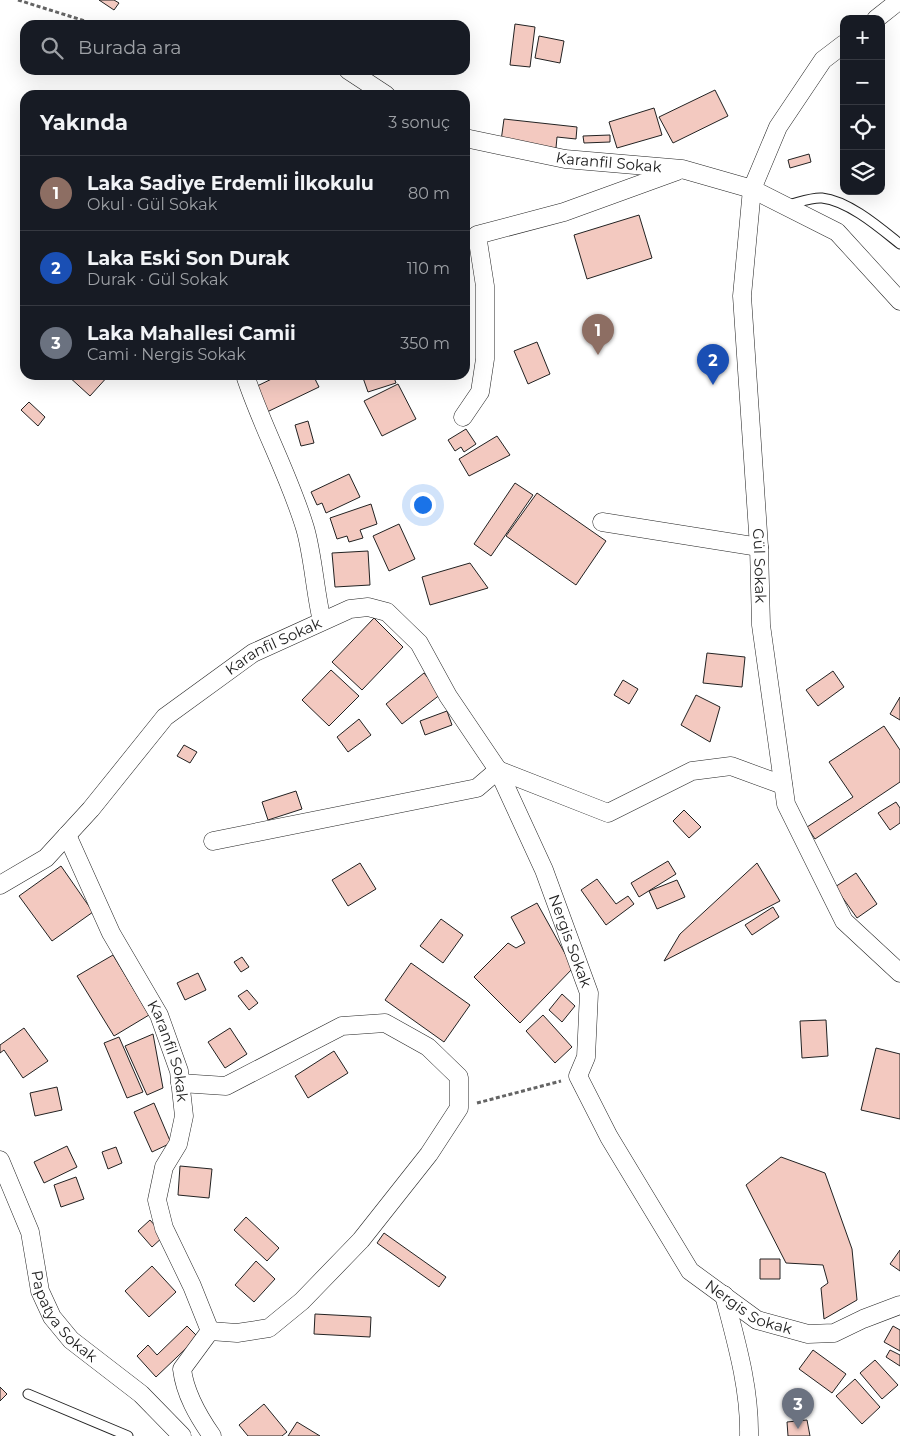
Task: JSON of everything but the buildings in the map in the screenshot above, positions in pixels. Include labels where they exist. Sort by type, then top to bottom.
[{"type":"street","points":[[881,15],[900,0]]},
{"type":"street","name":"Gül Sokak","points":[[840,47],[823,60],[778,127],[752,189],[742,296],[759,547],[761,625],[786,804],[844,921],[900,973]]},
{"type":"street","points":[[356,75],[378,90]]},
{"type":"street","name":"Karanfil Sokak","points":[[470,139],[565,159],[682,169],[752,189],[838,232],[900,301]]},
{"type":"street","points":[[463,417],[480,392],[485,359],[485,286],[477,235],[564,212],[682,169]]},
{"type":"street","name":"Karanfil Sokak","points":[[0,885],[46,858],[92,809],[165,717],[253,653],[322,621],[305,529],[274,444],[255,405],[247,380]]},
{"type":"street","points":[[602,522],[759,547]]},
{"type":"street","name":"Nergis Sokak","points":[[322,621],[350,609],[368,606],[387,612],[419,643],[448,696],[498,770],[544,870],[590,993],[586,1057],[578,1076],[609,1137],[690,1271],[757,1320],[808,1334],[834,1333],[900,1305]]},
{"type":"street","points":[[213,841],[477,788],[498,770],[608,813],[692,771],[730,766],[783,785]]},
{"type":"street","name":"Karanfil Sokak","points":[[67,835],[111,933],[158,1015],[179,1072],[184,1116],[178,1144],[164,1168],[157,1200],[164,1228],[192,1286],[210,1331]]},
{"type":"street","points":[[180,1083],[226,1086],[342,1026],[385,1023],[428,1047],[459,1077],[459,1108],[429,1154],[361,1240],[302,1301],[269,1328],[237,1333],[210,1331],[182,1369],[184,1385],[202,1421],[212,1436]]},
{"type":"street","name":"Papatya Sokak","points":[[0,1160],[30,1232],[40,1291],[52,1317],[71,1340],[141,1394],[182,1436]]},
{"type":"street","points":[[724,1295],[746,1389],[749,1436]]},
{"type":"lane","points":[[785,206],[821,198],[838,202],[874,223],[900,244]]},
{"type":"lane","points":[[28,1394],[128,1436]]},
{"type":"path","points":[[18,0],[82,20]]},
{"type":"path","points":[[459,1108],[578,1076]]},
{"type":"place","name":"Laka Sadiye Erdemli İlkokulu","points":[[598,355]]},
{"type":"place","name":"Laka Eski Son Durak","points":[[713,385]]},
{"type":"place","name":"Laka Mahallesi Camii","points":[[798,1429]]}]
